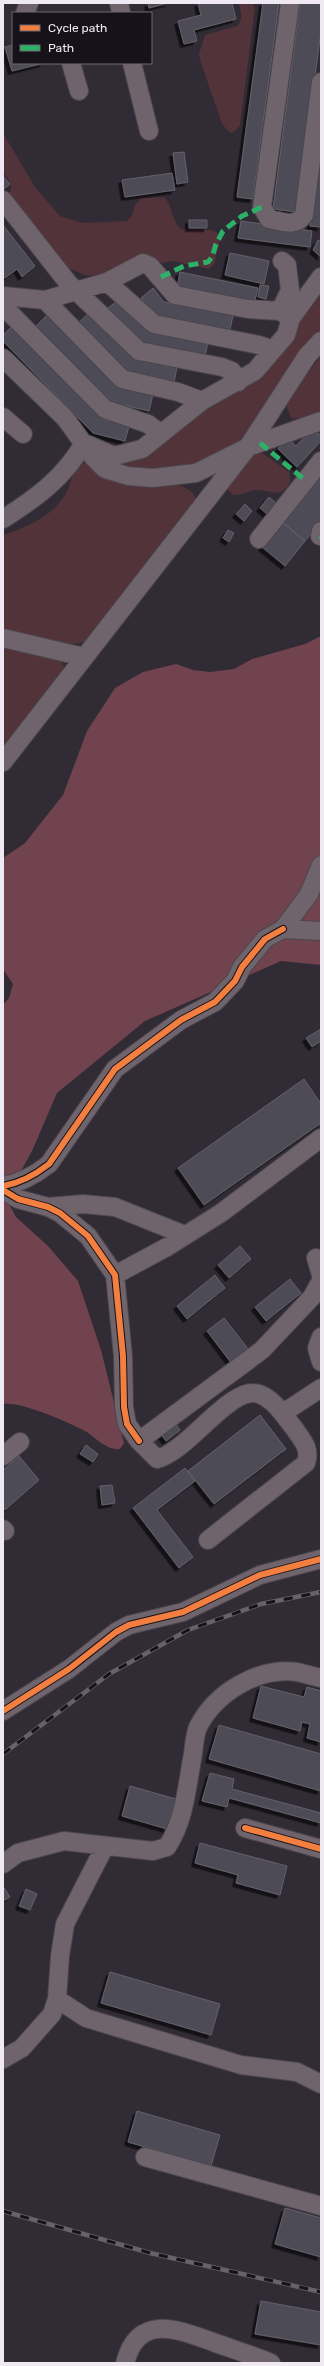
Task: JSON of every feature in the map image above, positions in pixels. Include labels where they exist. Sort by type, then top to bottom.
[{"type":"street","points":[[290,3],[262,207],[269,219],[294,223],[299,222],[304,215],[321,82]]},
{"type":"street","points":[[72,64],[79,91]]},
{"type":"street","points":[[132,64],[149,131]]},
{"type":"street","points":[[3,200],[76,291],[139,351],[222,367],[232,371],[238,382]]},
{"type":"street","points":[[84,443],[114,456],[126,455],[142,450],[202,401],[255,371],[286,335],[286,314],[290,290],[287,265],[282,261]]},
{"type":"street","points":[[3,296],[44,300],[107,282],[143,263],[150,266],[175,295],[248,309],[286,314]]},
{"type":"street","points":[[286,314],[321,278]]},
{"type":"street","points":[[107,282],[154,324],[259,345],[273,350]]},
{"type":"street","points":[[44,300],[122,379],[178,392],[202,401]]},
{"type":"street","points":[[3,306],[105,409],[148,424],[161,434]]},
{"type":"street","points":[[3,762],[248,447],[307,356],[321,341]]},
{"type":"street","points":[[3,358],[65,418],[105,469],[128,476],[153,478],[196,473],[248,447],[321,421]]},
{"type":"street","points":[[3,417],[23,434]]},
{"type":"street","points":[[3,519],[34,499],[50,486],[73,463],[84,443]]},
{"type":"street","points":[[259,539],[321,461]]},
{"type":"street","points":[[3,638],[84,657]]},
{"type":"street","points":[[3,1186],[16,1184],[37,1173],[49,1164],[116,1069],[181,1020],[215,1002],[235,981],[242,967],[265,939],[283,929],[309,894],[321,865]]},
{"type":"street","points":[[283,929],[321,931]]},
{"type":"street","points":[[115,1275],[221,1213],[321,1138]]},
{"type":"street","points":[[3,1190],[18,1199],[48,1207],[60,1213],[88,1236],[115,1275],[123,1356],[124,1407],[127,1424],[139,1442],[157,1459],[174,1452],[233,1399],[251,1392],[261,1394],[282,1413],[307,1447],[308,1456],[306,1463],[208,1540]]},
{"type":"street","points":[[48,1207],[83,1204],[115,1207],[185,1235]]},
{"type":"street","points":[[139,1442],[262,1350],[312,1297],[321,1281]]},
{"type":"street","points":[[321,1337],[317,1348],[321,1362]]},
{"type":"street","points":[[282,1413],[321,1388]]},
{"type":"street","points":[[3,1456],[20,1442]]},
{"type":"street","points":[[3,1711],[69,1669],[116,1632],[129,1626],[183,1612],[260,1575],[321,1559]]},
{"type":"street","points":[[3,1864],[18,1853],[64,1841],[153,1851],[168,1847],[178,1828],[198,1727],[217,1701],[234,1687],[252,1678],[270,1673],[296,1672],[321,1678]]},
{"type":"street","points":[[245,1828],[321,1849]]},
{"type":"street","points":[[3,2059],[22,2048],[40,2030],[52,2014],[57,1999],[60,1956],[65,1924],[105,1846]]},
{"type":"street","points":[[57,1999],[86,2018],[241,2065],[297,2072],[321,2084]]},
{"type":"street","points":[[145,2158],[321,2206]]},
{"type":"street","points":[[125,2363],[135,2340],[146,2332],[158,2328],[179,2330],[271,2363]]},
{"type":"shaded area","points":[[239,3],[253,3],[255,8],[240,125],[235,131],[230,133],[222,124],[199,54],[205,35],[237,26],[239,24],[241,15]]},
{"type":"shaded area","points":[[3,133],[35,187],[60,216],[83,223],[127,221],[132,215],[135,205],[141,198],[164,197],[169,205],[175,221],[181,229],[211,230],[218,233],[220,240],[214,265],[208,269],[173,261],[88,276],[70,269],[60,261],[9,196],[11,189],[10,184],[3,173]]},
{"type":"shaded area","points":[[321,286],[321,336],[241,444],[198,468],[123,471],[112,459],[234,389],[303,313]]},
{"type":"shaded area","points":[[321,356],[321,411],[306,419],[291,418],[285,402]]},
{"type":"shaded area","points":[[258,450],[289,472],[290,480],[288,485],[284,490],[276,493],[255,490],[238,495],[231,494],[227,488],[235,473]]},
{"type":"shaded area","points":[[86,462],[182,486],[192,492],[197,500],[88,640],[80,643],[69,644],[46,642],[3,631],[3,535],[29,525],[53,509],[65,495],[72,476],[77,468]]},
{"type":"shaded area","points":[[321,636],[321,965],[281,961],[145,1021],[57,1093],[32,1151],[6,1198],[16,1217],[48,1246],[78,1281],[101,1350],[124,1443],[120,1449],[110,1448],[85,1431],[56,1418],[21,1406],[3,1404],[3,1005],[9,998],[13,984],[3,969],[3,858],[25,843],[63,795],[87,731],[115,688],[143,672],[176,664],[193,670],[210,672],[234,669],[252,659],[305,644]]},
{"type":"shaded area","points":[[3,645],[59,659],[62,662],[65,671],[3,752]]},
{"type":"building","points":[[148,3],[168,3],[149,8]]},
{"type":"building","points":[[198,3],[232,3],[236,19],[194,30],[197,41],[184,44],[178,21],[201,15]]},
{"type":"building","points":[[263,3],[279,3],[253,199],[237,197]]},
{"type":"building","points":[[300,3],[321,3],[321,31],[297,212],[273,209]]},
{"type":"building","points":[[12,45],[12,64],[40,64],[12,71],[5,47]]},
{"type":"building","points":[[321,139],[321,227],[310,226]]},
{"type":"building","points":[[184,152],[188,182],[177,184],[173,153]]},
{"type":"building","points":[[172,173],[175,190],[125,197],[122,180]]},
{"type":"building","points":[[3,176],[10,184],[3,190]]},
{"type":"building","points":[[189,220],[207,220],[207,228],[189,228]]},
{"type":"building","points":[[241,221],[312,231],[310,247],[238,238]]},
{"type":"building","points":[[3,225],[35,266],[22,277],[17,269],[5,278],[3,276]]},
{"type":"building","points":[[318,240],[321,242],[321,257],[313,250]]},
{"type":"building","points":[[230,253],[269,261],[264,284],[225,275]]},
{"type":"building","points":[[180,272],[258,288],[254,304],[177,288]]},
{"type":"building","points":[[260,285],[269,286],[266,299],[258,297]]},
{"type":"building","points":[[153,288],[164,302],[233,315],[230,330],[156,316],[141,298]]},
{"type":"building","points":[[120,299],[149,331],[208,342],[205,357],[140,345],[108,308]]},
{"type":"building","points":[[89,313],[135,359],[177,367],[174,383],[127,373],[78,323]]},
{"type":"building","points":[[48,314],[153,394],[149,411],[109,402],[35,327]]},
{"type":"building","points":[[13,325],[103,419],[129,426],[125,441],[93,433],[3,341],[3,335]]},
{"type":"building","points":[[313,428],[321,436],[321,441],[297,467],[278,449],[288,438],[296,446]]},
{"type":"building","points":[[321,475],[321,522],[305,541],[282,522]]},
{"type":"building","points":[[269,497],[276,503],[267,514],[260,508]]},
{"type":"building","points":[[245,504],[252,511],[244,521],[236,514]]},
{"type":"building","points":[[282,522],[305,541],[285,566],[262,547]]},
{"type":"building","points":[[228,530],[234,533],[229,542],[223,538]]},
{"type":"building","points":[[321,1029],[321,1041],[312,1047],[306,1038]]},
{"type":"building","points":[[304,1079],[321,1104],[321,1123],[204,1205],[178,1168]]},
{"type":"building","points":[[240,1246],[251,1259],[229,1278],[218,1265]]},
{"type":"building","points":[[215,1275],[225,1288],[187,1319],[177,1306]]},
{"type":"building","points":[[290,1279],[301,1293],[266,1321],[255,1307]]},
{"type":"building","points":[[224,1318],[249,1350],[232,1364],[207,1331]]},
{"type":"building","points":[[260,1415],[286,1449],[214,1504],[188,1471]]},
{"type":"building","points":[[174,1422],[180,1430],[166,1441],[160,1433]]},
{"type":"building","points":[[86,1445],[98,1454],[93,1462],[80,1454]]},
{"type":"building","points":[[19,1456],[39,1480],[5,1510],[3,1507],[3,1470]]},
{"type":"building","points":[[185,1468],[195,1481],[157,1510],[193,1557],[179,1568],[133,1508]]},
{"type":"building","points":[[112,1485],[115,1503],[102,1505],[100,1486]]},
{"type":"building","points":[[261,1686],[304,1697],[307,1687],[321,1691],[321,1742],[307,1738],[310,1724],[302,1722],[300,1731],[253,1718]]},
{"type":"building","points":[[219,1725],[321,1754],[321,1791],[209,1759]]},
{"type":"building","points":[[210,1773],[234,1779],[232,1789],[321,1813],[321,1823],[229,1798],[227,1807],[202,1801]]},
{"type":"building","points":[[130,1786],[176,1799],[167,1829],[122,1816]]},
{"type":"building","points":[[200,1843],[287,1866],[280,1895],[236,1883],[238,1875],[195,1863]]},
{"type":"building","points":[[3,1886],[10,1897],[3,1901]]},
{"type":"building","points":[[26,1889],[37,1894],[30,1910],[19,1906]]},
{"type":"building","points":[[110,1972],[220,2004],[211,2035],[101,2003]]},
{"type":"building","points":[[137,2111],[220,2135],[211,2166],[128,2142]]},
{"type":"building","points":[[285,2208],[321,2218],[321,2257],[275,2244]]},
{"type":"building","points":[[261,2301],[321,2312],[321,2345],[255,2334]]},
{"type":"railway","points":[[3,1754],[109,1674],[188,1630],[261,1604],[321,1592]]},
{"type":"railway","points":[[3,2211],[150,2253],[321,2292]]},
{"type":"marked path","points":[[161,277],[184,266],[208,262],[212,257],[216,244],[223,231],[242,216],[262,207]]},
{"type":"marked path","points":[[260,443],[306,481]]},
{"type":"cycle path","points":[[3,1186],[28,1178],[49,1164],[115,1069],[181,1020],[215,1002],[235,981],[242,967],[265,939],[283,929]]},
{"type":"cycle path","points":[[3,1190],[18,1199],[48,1207],[60,1213],[88,1236],[115,1275],[123,1356],[124,1407],[127,1424],[139,1441]]},
{"type":"cycle path","points":[[3,1711],[69,1669],[116,1632],[129,1625],[183,1612],[260,1575],[321,1559]]},
{"type":"cycle path","points":[[245,1828],[321,1849]]}]
